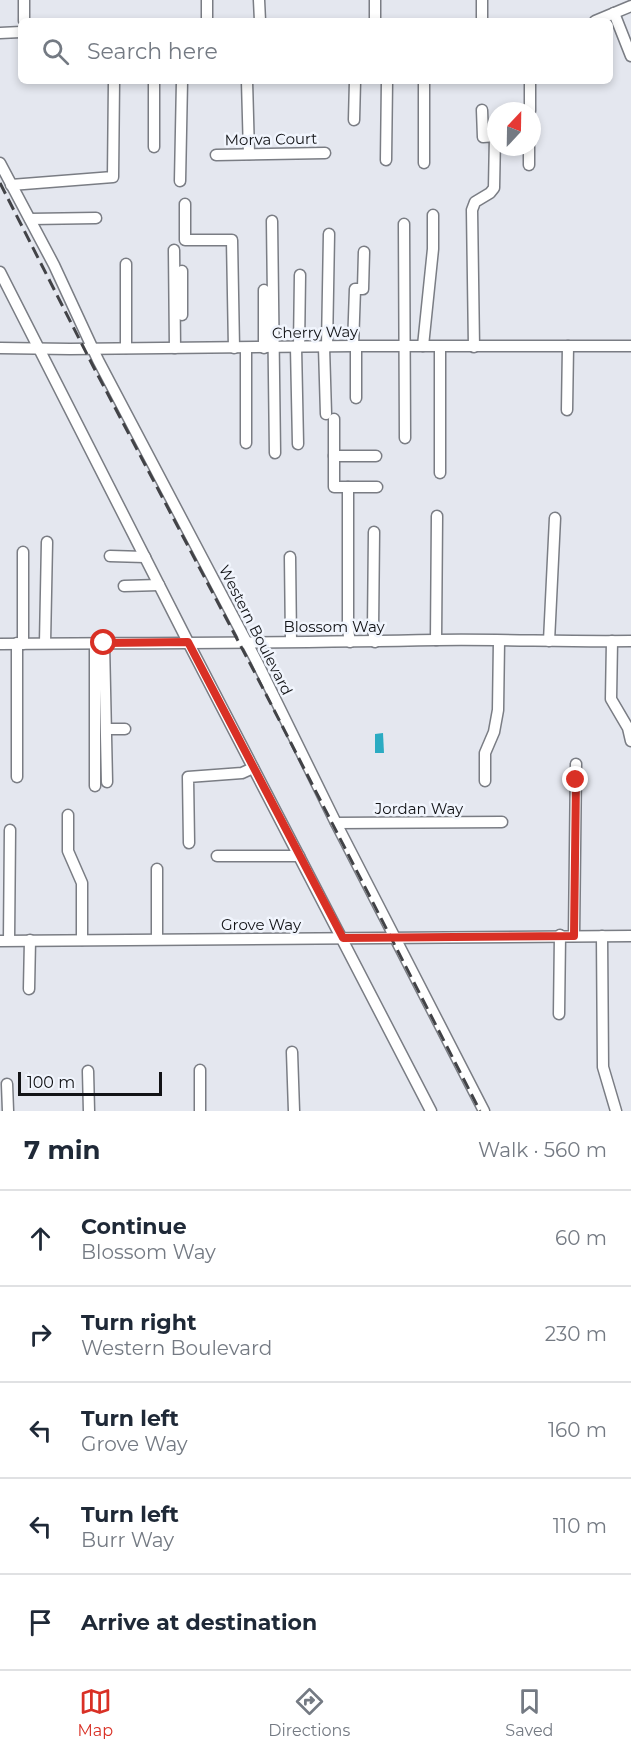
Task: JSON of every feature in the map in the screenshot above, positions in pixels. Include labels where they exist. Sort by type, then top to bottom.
[{"type":"street","points":[[24,0],[24,18]]},
{"type":"street","points":[[207,0],[207,18]]},
{"type":"street","points":[[260,0],[260,18]]},
{"type":"street","points":[[375,0],[375,18]]},
{"type":"street","points":[[482,0],[482,18]]},
{"type":"street","points":[[602,18],[631,6]]},
{"type":"street","points":[[614,13],[631,56]]},
{"type":"street","points":[[0,33],[18,32]]},
{"type":"street","points":[[11,185],[113,177],[114,84]]},
{"type":"street","points":[[154,84],[154,147]]},
{"type":"street","points":[[180,181],[182,84]]},
{"type":"street","points":[[247,84],[249,154]]},
{"type":"street","points":[[354,120],[355,84]]},
{"type":"street","points":[[386,160],[387,84]]},
{"type":"street","points":[[424,84],[424,164]]},
{"type":"street","points":[[530,84],[530,102]]},
{"type":"street","points":[[474,346],[472,210],[475,202],[494,188],[495,136],[483,137],[482,110]]},
{"type":"street","name":"Morva Court","points":[[216,155],[326,153]]},
{"type":"street","points":[[529,156],[529,165]]},
{"type":"street","name":"Western Boulevard","points":[[0,163],[484,1111]]},
{"type":"street","points":[[185,204],[185,240],[232,240],[234,348]]},
{"type":"street","points":[[423,346],[433,249],[433,215]]},
{"type":"street","points":[[30,219],[96,218]]},
{"type":"street","points":[[268,348],[272,221]]},
{"type":"street","points":[[404,224],[405,438]]},
{"type":"street","points":[[329,234],[326,347],[334,487],[377,487]]},
{"type":"street","points":[[174,250],[179,348]]},
{"type":"street","points":[[356,398],[355,289],[363,289],[364,252]]},
{"type":"street","points":[[126,264],[126,348]]},
{"type":"street","points":[[179,348],[182,271]]},
{"type":"street","points":[[0,272],[188,642],[431,1111]]},
{"type":"street","points":[[298,444],[297,347],[300,275]]},
{"type":"street","points":[[264,290],[275,453]]},
{"type":"street","name":"Cherry Way","points":[[0,348],[70,350],[631,345]]},
{"type":"street","points":[[567,410],[568,346]]},
{"type":"street","points":[[440,347],[440,473]]},
{"type":"street","points":[[246,348],[246,443]]},
{"type":"street","points":[[334,456],[376,456]]},
{"type":"street","points":[[348,487],[350,642]]},
{"type":"street","points":[[436,640],[437,516]]},
{"type":"street","points":[[549,641],[555,518]]},
{"type":"street","points":[[374,532],[373,629],[375,642]]},
{"type":"street","points":[[45,643],[47,542]]},
{"type":"street","points":[[17,777],[23,552]]},
{"type":"street","points":[[110,556],[145,556]]},
{"type":"street","points":[[290,557],[291,641]]},
{"type":"street","points":[[124,586],[159,585]]},
{"type":"street","name":"Blossom Way","points":[[0,644],[631,640]]},
{"type":"street","points":[[484,781],[485,753],[494,732],[498,710],[499,641]]},
{"type":"street","points":[[612,641],[611,699],[628,728],[631,741]]},
{"type":"street","points":[[100,643],[107,782]]},
{"type":"street","points":[[95,786],[100,643]]},
{"type":"street","points":[[106,729],[125,729]]},
{"type":"street","points":[[574,936],[576,765]]},
{"type":"street","points":[[189,843],[188,777],[242,773],[253,768]]},
{"type":"street","points":[[68,815],[68,851],[82,883],[82,940]]},
{"type":"street","name":"Jordan Way","points":[[336,823],[502,822]]},
{"type":"street","points":[[5,940],[10,830]]},
{"type":"street","points":[[218,856],[299,856]]},
{"type":"street","points":[[157,869],[157,939]]},
{"type":"street","points":[[559,1014],[560,935]]},
{"type":"street","points":[[602,936],[603,1067],[616,1111]]},
{"type":"street","name":"Grove Way","points":[[5,940],[631,936]]},
{"type":"street","points":[[29,989],[30,940]]},
{"type":"street","points":[[292,1052],[294,1111]]},
{"type":"street","points":[[88,1071],[89,1111]]},
{"type":"street","points":[[200,1071],[200,1111]]},
{"type":"street","points":[[7,1084],[8,1111]]},
{"type":"water","points":[[383,733],[384,753],[375,753],[375,734]]},
{"type":"railway","points":[[0,183],[480,1111]]},
{"type":"route","points":[[104,643],[188,642],[343,938],[574,936],[576,780]]}]
